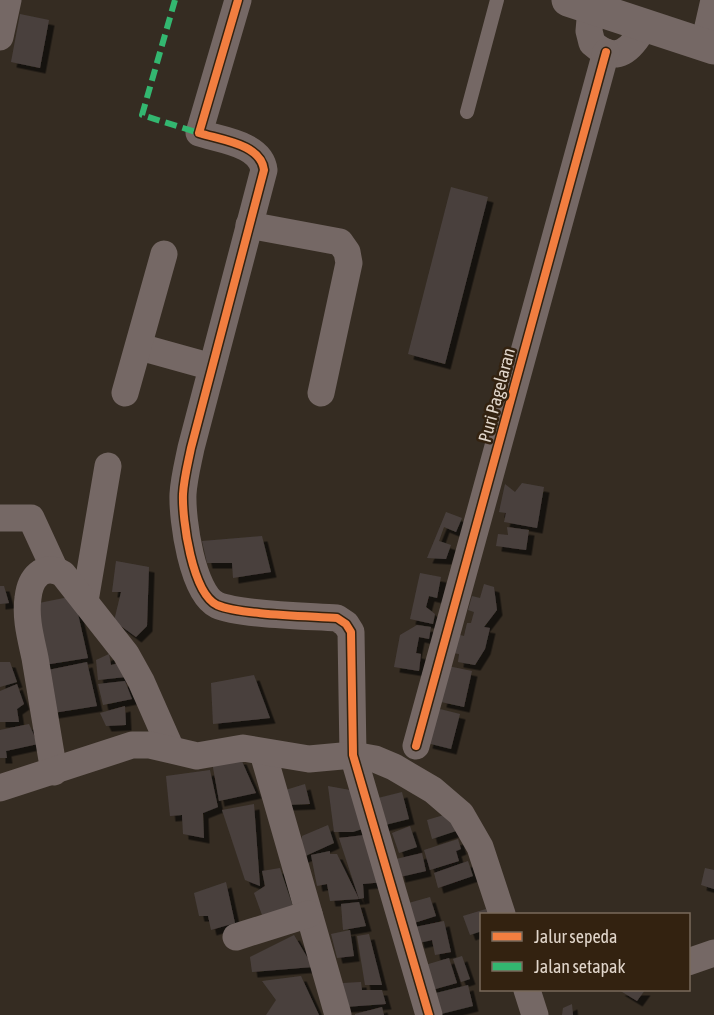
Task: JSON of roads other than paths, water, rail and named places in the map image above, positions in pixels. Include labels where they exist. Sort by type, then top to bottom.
[{"type":"street","points":[[0,38],[8,0]]},
{"type":"street","points":[[237,0],[199,133],[250,150],[263,162],[264,171],[191,448],[183,495],[188,537],[195,572],[204,594],[217,604],[237,609],[337,618],[346,624],[352,640],[353,755],[429,1015]]},
{"type":"street","points":[[645,26],[634,46],[623,52],[606,52],[592,43],[589,31],[591,5],[645,26],[709,46],[714,0]]},
{"type":"street","name":"Puri Pagelaran","points":[[416,746],[606,52]]},
{"type":"street","points":[[249,225],[340,242],[347,252],[349,263],[321,393]]},
{"type":"street","points":[[125,393],[140,347],[164,254]]},
{"type":"street","points":[[140,347],[212,367]]},
{"type":"street","points":[[85,601],[108,466]]},
{"type":"street","points":[[0,518],[31,518],[54,568],[63,574],[85,601],[134,667],[171,749]]},
{"type":"street","points":[[54,568],[47,568],[36,575],[28,598],[27,615],[54,772]]},
{"type":"street","points":[[0,788],[132,745],[171,749],[197,756],[235,748],[309,759],[353,755],[375,759],[434,790],[461,814],[480,848],[501,913]]},
{"type":"street","points":[[263,753],[338,1015]]},
{"type":"street","points":[[236,937],[309,914]]},
{"type":"street","points":[[690,961],[714,953]]},
{"type":"street","points":[[527,991],[536,1015]]},
{"type":"lane","points":[[467,112],[497,0]]}]
